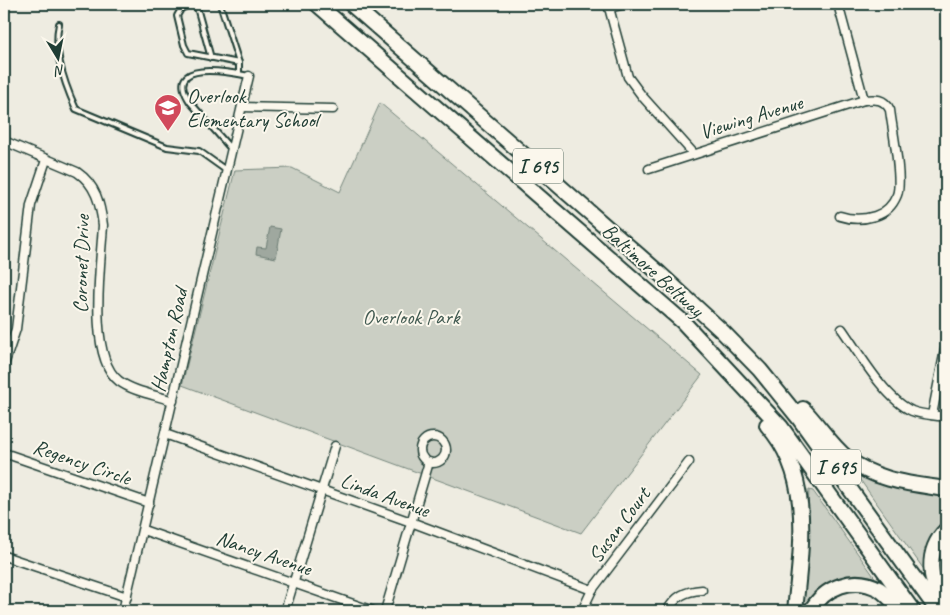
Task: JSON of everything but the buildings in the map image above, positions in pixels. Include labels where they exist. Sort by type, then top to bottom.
[{"type":"highway","name":"Baltimore Beltway","points":[[317,4],[683,322],[781,427],[913,611]]},
{"type":"highway","name":"Baltimore Beltway","points":[[351,4],[630,247],[723,332],[760,370],[798,416],[938,611]]},
{"type":"highway","points":[[723,332],[800,406],[847,458],[860,468],[880,477],[946,489]]},
{"type":"highway","points":[[723,365],[725,376],[730,383],[774,432],[788,457],[797,483],[803,515],[795,611]]},
{"type":"highway","points":[[944,611],[935,590],[930,564],[936,543],[946,530]]},
{"type":"highway","points":[[811,611],[823,595],[833,588],[855,584],[869,585],[880,590],[902,611]]},
{"type":"street","points":[[625,4],[608,6],[628,77],[642,96],[694,154]]},
{"type":"street","points":[[838,4],[864,100],[879,100],[884,102],[890,110],[898,176],[898,194],[892,204],[878,215],[856,220],[840,216]]},
{"type":"street","name":"Hampton Road","points":[[123,611],[249,76]]},
{"type":"street","name":"Viewing Avenue","points":[[649,169],[864,100]]},
{"type":"street","points":[[242,107],[333,109]]},
{"type":"street","name":"Coronet Drive","points":[[4,141],[77,172],[86,178],[94,188],[103,225],[99,340],[109,372],[131,388],[173,400]]},
{"type":"street","points":[[4,366],[17,321],[30,205],[46,160]]},
{"type":"street","points":[[842,329],[890,394],[912,411],[946,417]]},
{"type":"street","points":[[932,415],[946,344]]},
{"type":"street","name":"Linda Avenue","points":[[165,434],[411,522],[592,590]]},
{"type":"street","points":[[286,611],[335,446]]},
{"type":"street","name":"Regency Circle","points":[[4,454],[149,503]]},
{"type":"street","points":[[385,611],[429,462]]},
{"type":"street","name":"Susan Court","points":[[582,611],[592,590],[689,462]]},
{"type":"street","name":"Nancy Avenue","points":[[143,530],[372,611]]},
{"type":"street","points":[[4,556],[127,597]]},
{"type":"street","points":[[667,611],[676,598],[683,593],[702,590]]},
{"type":"lane","points":[[191,4],[181,9],[177,16],[184,45],[188,53],[239,63]]},
{"type":"lane","points":[[196,4],[211,58]]},
{"type":"lane","points":[[220,4],[239,63],[239,74]]},
{"type":"lane","points":[[59,24],[57,34],[58,51],[76,109],[167,147],[198,151],[227,172]]},
{"type":"lane","points":[[232,150],[190,102],[184,88],[185,82],[195,71],[249,76]]},
{"type":"green space","name":"Overlook Park","points":[[380,103],[702,375],[581,533],[182,385],[235,170],[292,168],[340,192]]},
{"type":"green space","points":[[851,467],[946,493],[946,522],[933,537],[925,571]]},
{"type":"green space","points":[[809,490],[813,491],[881,586],[846,579],[805,611],[802,611]]},
{"type":"green space","points":[[946,537],[946,596],[937,574],[937,560]]},
{"type":"shaded area","points":[[270,227],[281,229],[276,258],[256,254],[257,247],[266,248]]},
{"type":"place","name":"Overlook Elementary School","points":[[168,132]]}]
